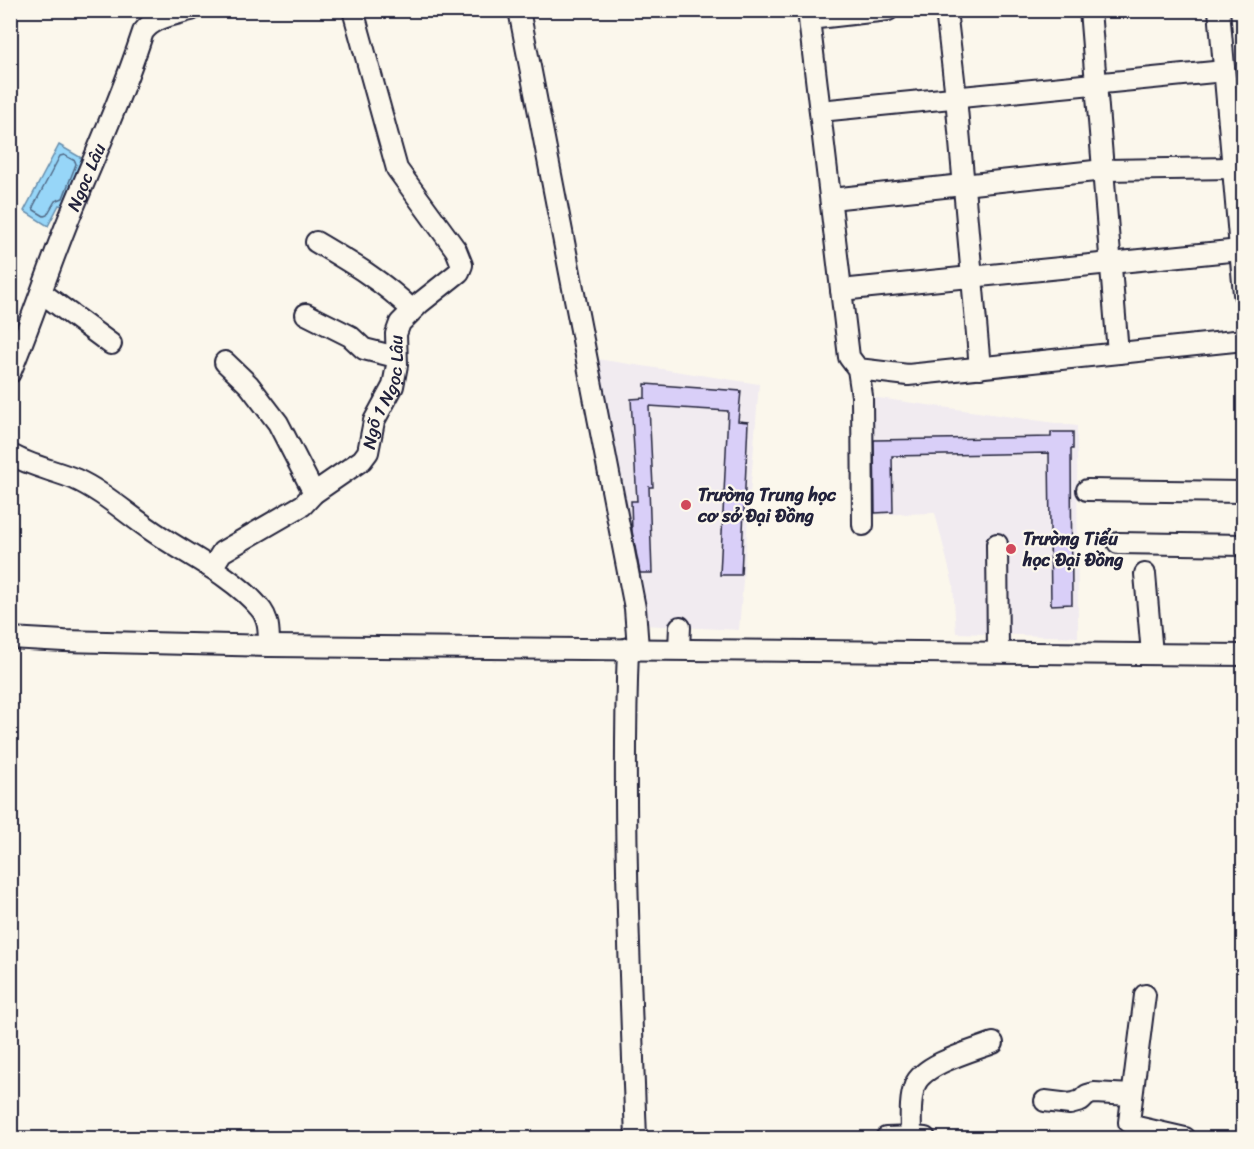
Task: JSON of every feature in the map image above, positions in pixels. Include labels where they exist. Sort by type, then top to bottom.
[{"type":"street","name":"Ngọc Lâu","points":[[10,373],[61,239],[123,89],[143,32],[149,24],[157,20],[191,10]]},
{"type":"street","name":"Ngõ 1 Ngọc Lâu","points":[[212,568],[222,552],[303,505],[314,493],[357,465],[368,452],[371,429],[393,386],[397,365],[396,334],[400,323],[412,310],[459,272],[462,265],[456,250],[397,169],[353,10]]},
{"type":"street","points":[[519,10],[635,608],[626,744],[631,1017],[636,1138]]},
{"type":"street","points":[[863,525],[862,396],[858,369],[849,357],[809,19],[888,10]]},
{"type":"street","points":[[946,10],[980,368]]},
{"type":"street","points":[[1090,10],[1118,353]]},
{"type":"street","points":[[1219,10],[1224,71],[1235,89],[1236,164],[1244,294]]},
{"type":"street","points":[[820,111],[1224,71]]},
{"type":"street","points":[[831,200],[1104,170],[1236,164]]},
{"type":"street","points":[[316,242],[390,290],[412,310]]},
{"type":"street","points":[[842,290],[1240,250]]},
{"type":"street","points":[[42,293],[111,344]]},
{"type":"street","points":[[306,314],[348,335],[364,349],[396,357]]},
{"type":"street","points":[[858,369],[908,375],[1244,340]]},
{"type":"street","points":[[225,362],[249,385],[278,423],[314,493]]},
{"type":"street","points":[[10,454],[76,479],[178,548],[212,568],[247,594],[260,607],[268,621],[269,646]]},
{"type":"street","points":[[1087,490],[1244,492]]},
{"type":"street","points":[[1118,543],[1244,545]]},
{"type":"street","points":[[997,544],[998,652]]},
{"type":"street","points":[[1145,574],[1152,654]]},
{"type":"street","points":[[679,648],[680,627]]},
{"type":"street","points":[[10,638],[269,646],[1244,655]]},
{"type":"street","points":[[1145,995],[1130,1123],[1137,1127],[1185,1138]]},
{"type":"street","points":[[886,1138],[918,1138],[912,1097],[919,1076],[937,1065],[993,1043]]},
{"type":"street","points":[[1045,1101],[1070,1104],[1081,1101],[1094,1093],[1132,1095]]},
{"type":"shaded area","name":"Trường Trung học cơ sở Đại Đồng","points":[[597,359],[759,384],[739,630],[643,625]]},
{"type":"shaded area","name":"Trường Tiểu học Đại Đồng","points":[[871,397],[1077,426],[1078,637],[956,633],[953,584],[935,513],[871,515]]},
{"type":"water","points":[[59,145],[85,160],[66,207],[59,205],[48,226],[24,211]]},
{"type":"building","points":[[645,384],[741,391],[738,421],[748,422],[741,575],[720,575],[728,411],[649,406],[653,487],[649,487],[652,573],[640,573],[632,531],[631,501],[637,501],[631,399],[645,398]]},
{"type":"building","points":[[1051,432],[1073,432],[1073,449],[1071,449],[1072,604],[1051,605],[1049,453],[892,456],[893,512],[875,513],[874,440],[1051,437]]},
{"type":"place","name":"Trường Trung học cơ sở Đại Đồng","points":[[686,505]]},
{"type":"place","name":"Trường Tiểu học Đại Đồng","points":[[1011,549]]}]
